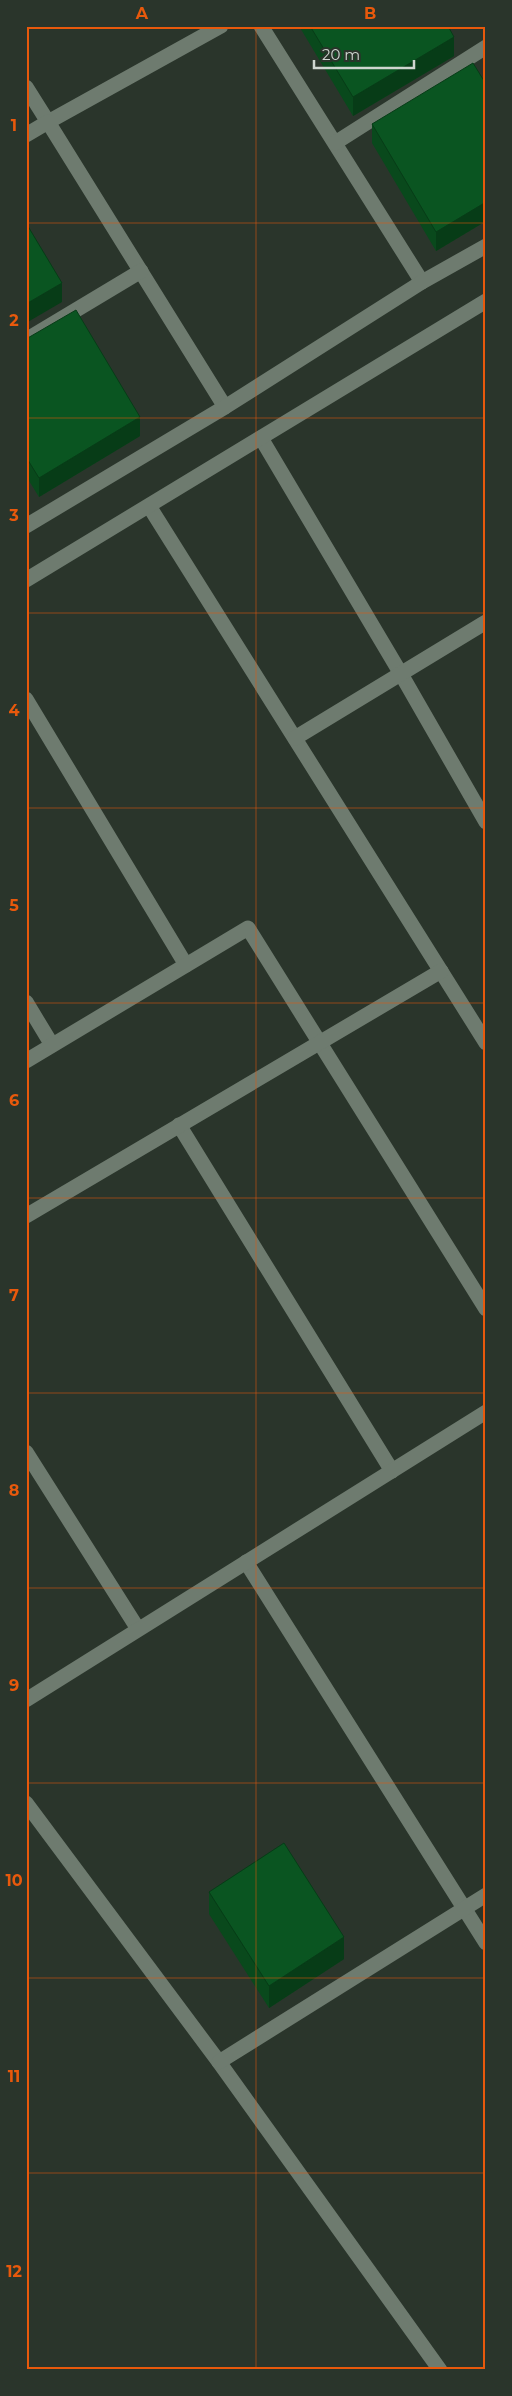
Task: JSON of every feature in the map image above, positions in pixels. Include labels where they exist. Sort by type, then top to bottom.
[{"type":"street","points":[[26,135],[222,26]]},
{"type":"street","points":[[261,26],[422,282]]},
{"type":"street","points":[[335,143],[486,47]]},
{"type":"street","points":[[26,87],[225,407]]},
{"type":"street","points":[[27,523],[225,407],[422,282],[486,246]]},
{"type":"street","points":[[26,340],[141,271]]},
{"type":"street","points":[[26,580],[486,302]]},
{"type":"street","points":[[261,438],[486,822]]},
{"type":"street","points":[[149,506],[486,1043]]},
{"type":"street","points":[[295,738],[486,622]]},
{"type":"street","points":[[26,699],[186,965]]},
{"type":"street","points":[[26,1061],[248,928],[486,1309]]},
{"type":"street","points":[[26,1216],[319,1041],[441,971]]},
{"type":"street","points":[[26,1002],[52,1045]]},
{"type":"street","points":[[179,1124],[392,1471]]},
{"type":"street","points":[[26,1700],[486,1412]]},
{"type":"street","points":[[26,1452],[138,1630]]},
{"type":"street","points":[[246,1562],[486,1943]]},
{"type":"street","points":[[26,1803],[219,2062],[440,2370]]},
{"type":"street","points":[[219,2062],[486,1895]]},
{"type":"building","points":[[310,26],[448,26],[454,37],[353,97]]},
{"type":"building","points":[[473,63],[486,84],[486,202],[436,232],[372,124]]},
{"type":"building","points":[[26,223],[62,283],[26,304]]},
{"type":"building","points":[[76,310],[140,417],[39,478],[26,457],[26,339]]},
{"type":"building","points":[[284,1843],[344,1937],[269,1986],[209,1892]]}]
